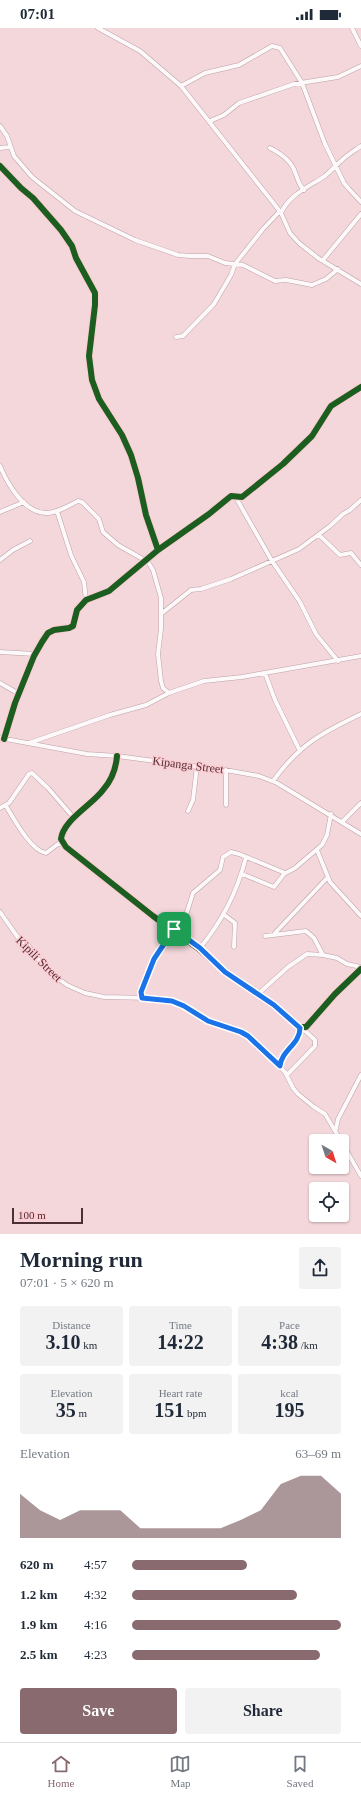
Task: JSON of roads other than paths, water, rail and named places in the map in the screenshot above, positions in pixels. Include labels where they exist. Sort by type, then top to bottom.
[{"type":"street","points":[[98,28],[140,51],[181,86],[280,212],[292,236],[314,255],[361,284]]},
{"type":"street","points":[[352,28],[361,46]]},
{"type":"street","points":[[181,86],[205,73],[239,65],[266,48],[274,45],[282,50],[302,83],[325,144],[336,167],[349,190],[361,202]]},
{"type":"street","points":[[210,121],[224,114],[237,104],[294,84],[333,78],[361,66]]},
{"type":"street","points":[[0,126],[7,136],[14,156],[32,177],[72,209],[148,245],[178,254],[208,256],[225,263],[247,266],[275,281],[286,280],[310,285],[326,279],[338,269]]},
{"type":"street","points":[[176,337],[183,336],[214,304],[235,264],[263,229],[286,204],[292,201],[299,191],[304,190],[336,167],[339,162],[361,146]]},
{"type":"street","points":[[0,148],[10,148]]},
{"type":"street","points":[[270,148],[282,154],[288,161],[295,171],[299,185],[304,190]]},
{"type":"street","points":[[0,166],[33,198],[61,230],[72,246],[76,258],[95,293],[89,356],[92,380],[99,399],[122,435],[131,455],[138,478],[146,515],[158,550]]},
{"type":"street","points":[[323,260],[361,214]]},
{"type":"street","points":[[2,739],[35,654],[51,631],[73,626],[76,610],[86,600],[110,591],[135,571],[145,560],[209,514],[231,496],[242,497],[283,464],[312,436],[332,405],[361,387]]},
{"type":"street","points":[[0,466],[10,484],[24,502],[32,509],[46,513],[57,511],[78,501],[82,502],[98,518],[103,532],[114,542],[137,557],[145,560],[152,567],[161,598],[161,629],[158,654],[161,681],[163,688],[169,693]]},
{"type":"street","points":[[235,496],[272,561],[300,602],[316,634],[338,661]]},
{"type":"street","points":[[161,614],[192,590],[201,589],[231,579],[299,548],[319,535],[361,500]]},
{"type":"street","points":[[0,512],[24,502]]},
{"type":"street","points":[[57,511],[71,554],[84,582],[86,600]]},
{"type":"street","points":[[319,535],[340,555],[350,553],[361,565]]},
{"type":"street","points":[[0,560],[30,541]]},
{"type":"street","points":[[0,652],[35,654]]},
{"type":"street","points":[[27,744],[110,715],[146,705],[169,693],[204,681],[265,673],[361,656]]},
{"type":"street","points":[[265,673],[275,700],[300,750]]},
{"type":"street","points":[[0,683],[19,694]]},
{"type":"street","points":[[272,781],[284,765],[300,750],[326,730],[361,714]]},
{"type":"street","name":"Kipanga Street","points":[[2,739],[87,754],[117,756],[197,766],[259,776],[272,781],[331,814],[361,834]]},
{"type":"street","points":[[64,845],[61,837],[74,818],[103,791],[113,773],[117,756]]},
{"type":"street","points":[[188,811],[193,800],[197,766]]},
{"type":"street","points":[[226,770],[226,805]]},
{"type":"street","points":[[0,808],[6,806],[29,774],[32,773],[48,788],[74,818]]},
{"type":"street","points":[[342,822],[361,803]]},
{"type":"street","points":[[6,806],[24,835],[42,852],[46,853],[58,844],[64,845],[153,916],[200,948],[225,972],[257,995],[274,1005],[315,1040],[315,1046],[286,1075]]},
{"type":"street","points":[[242,874],[273,887],[285,873],[295,868],[317,850],[325,840],[331,814]]},
{"type":"street","points":[[317,850],[327,878],[361,916]]},
{"type":"street","points":[[142,998],[141,992],[154,959],[174,929],[186,915],[193,893],[220,870],[223,857],[231,852],[246,856],[285,873]]},
{"type":"street","points":[[200,948],[209,937],[223,914],[242,874],[246,856]]},
{"type":"street","points":[[276,933],[327,878]]},
{"type":"street","name":"Kipili Street","points":[[0,912],[19,939],[27,944],[43,964],[64,984],[85,993],[100,997],[142,998],[172,1001],[184,1006],[208,1021],[241,1032],[248,1036],[280,1066],[298,1094],[325,1114],[336,1132]]},
{"type":"street","points":[[223,914],[235,923],[234,947]]},
{"type":"street","points":[[265,936],[276,933],[306,931],[314,938],[323,955]]},
{"type":"street","points":[[257,995],[303,956],[310,954],[337,958],[346,964],[361,968]]},
{"type":"street","points":[[301,1028],[306,1027],[334,994],[361,968]]},
{"type":"street","points":[[280,1066],[282,1060],[300,1036],[301,1028]]},
{"type":"street","points":[[336,1132],[338,1119],[361,1074]]},
{"type":"street","name":"Kipili Street","points":[[349,1156],[361,1176]]}]
